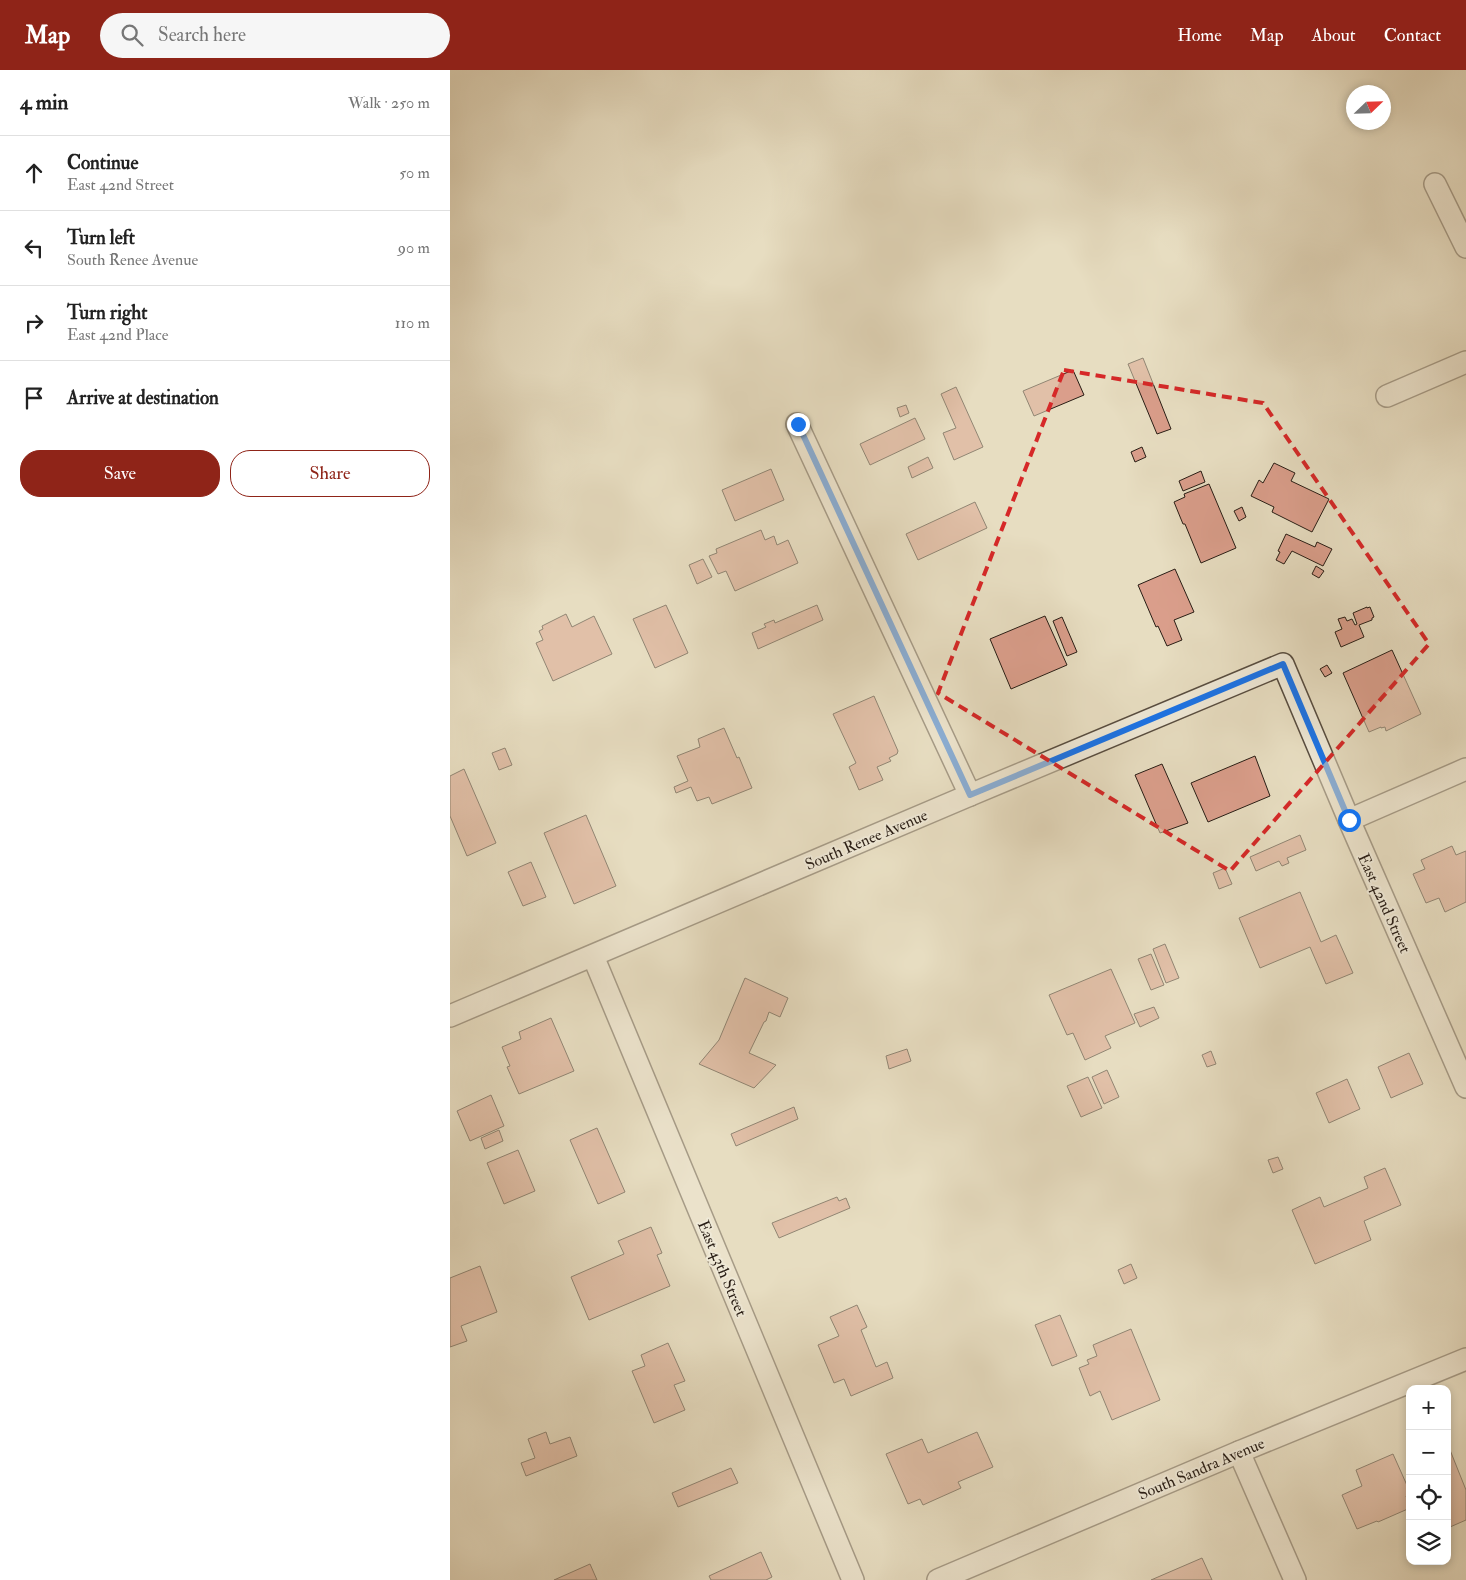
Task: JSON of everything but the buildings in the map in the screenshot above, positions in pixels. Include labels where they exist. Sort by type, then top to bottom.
[{"type":"street","points":[[1435,184],[1466,247]]},
{"type":"street","points":[[1387,396],[1466,362]]},
{"type":"street","points":[[798,424],[970,795]]},
{"type":"street","name":"South Renee Avenue","points":[[450,1016],[1283,664]]},
{"type":"street","name":"East 42nd Street","points":[[1283,664],[1466,1087]]},
{"type":"street","points":[[1349,820],[1466,769]]},
{"type":"street","name":"East 43th Street","points":[[593,956],[853,1580]]},
{"type":"street","name":"South Sandra Avenue","points":[[938,1580],[1239,1452],[1466,1359]]},
{"type":"street","points":[[1239,1452],[1295,1580]]},
{"type":"highlighted area","points":[[1064,370],[1263,403],[1429,644],[1230,871],[938,693]]},
{"type":"route","points":[[798,424],[970,795],[1283,664],[1349,820]]}]
